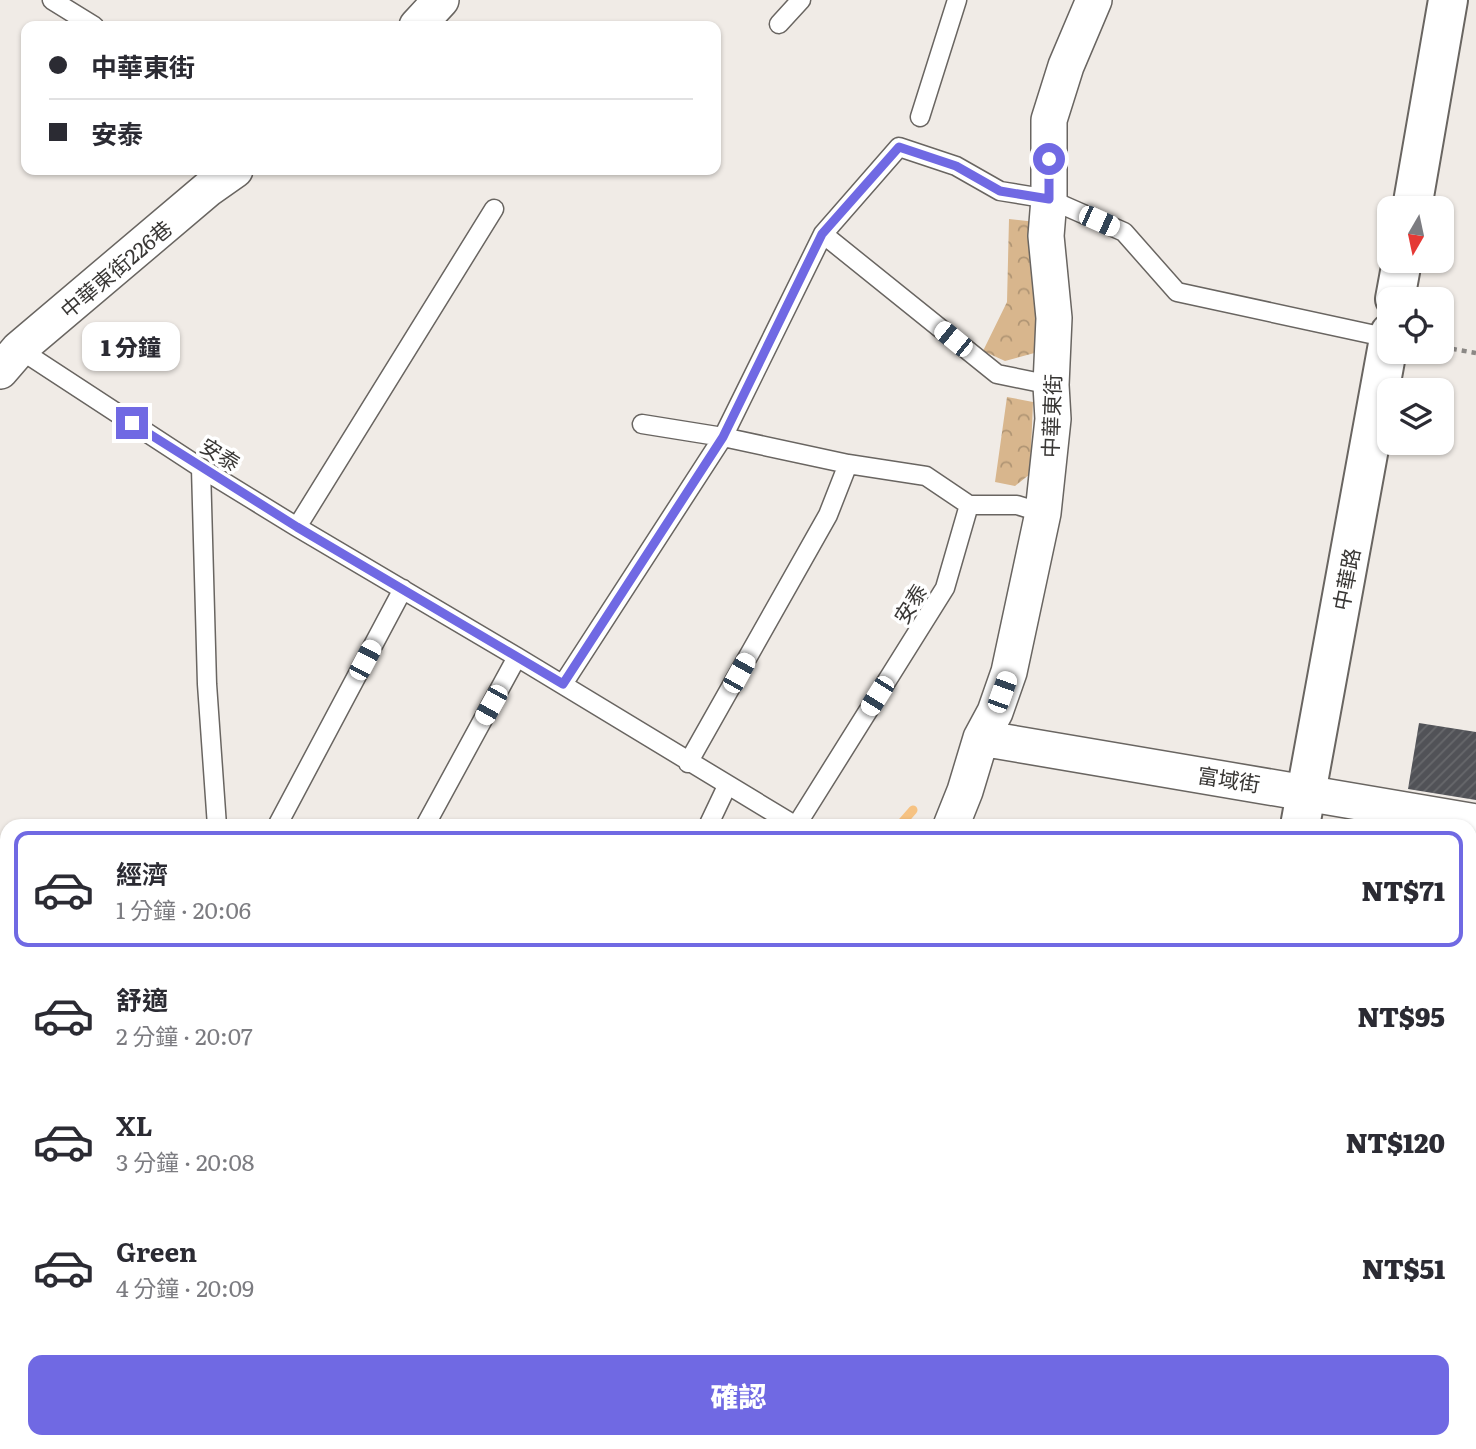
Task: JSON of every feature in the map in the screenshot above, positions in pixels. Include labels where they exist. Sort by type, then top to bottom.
[{"type":"street","points":[[422,21],[441,0]]},
{"type":"street","name":"中華東街","points":[[954,819],[981,738],[995,712],[1009,672],[1043,513],[1053,419],[1051,385],[1054,318],[1046,236],[1049,120],[1066,66],[1094,0]]},
{"type":"street","points":[[1414,196],[1448,0]]},
{"type":"street","name":"中華東街226巷","points":[[9,360],[208,189],[228,175]]},
{"type":"street","name":"中華路","points":[[1302,808],[1384,364]]},
{"type":"street","name":"富域街","points":[[981,738],[1302,808],[1439,819]]},
{"type":"lane","points":[[52,0],[86,21]]},
{"type":"lane","points":[[779,24],[801,0]]},
{"type":"lane","points":[[920,117],[957,0]]},
{"type":"lane","points":[[563,684],[723,437],[822,234],[899,147],[956,166],[1000,191],[1049,199],[1124,232],[1177,292],[1377,333]]},
{"type":"lane","points":[[297,527],[494,209]]},
{"type":"lane","points":[[822,234],[997,374],[1051,385]]},
{"type":"lane","name":"安泰","points":[[9,360],[201,468],[784,819]]},
{"type":"lane","points":[[642,424],[926,477],[969,505],[1017,505],[1043,513]]},
{"type":"lane","points":[[688,763],[828,515],[848,464]]},
{"type":"lane","points":[[201,468],[206,684],[216,819]]},
{"type":"lane","name":"安泰","points":[[800,819],[945,588],[969,505]]},
{"type":"lane","points":[[281,819],[402,589]]},
{"type":"lane","points":[[429,819],[517,657]]},
{"type":"lane","points":[[711,819],[727,786]]},
{"type":"path","points":[[1454,349],[1476,353]]},
{"type":"green space","points":[[1009,219],[1036,222],[1038,352],[1005,361],[983,351],[1007,302]]},
{"type":"green space","points":[[1007,397],[1033,402],[1030,474],[1015,486],[995,482]]},
{"type":"building","points":[[1419,723],[1476,732],[1476,800],[1408,789]]},
{"type":"waterway","points":[[905,819],[913,810]]},
{"type":"route","points":[[132,423],[297,527],[563,684],[723,437],[822,234],[899,147],[956,166],[1000,191],[1049,199],[1049,159]]}]
